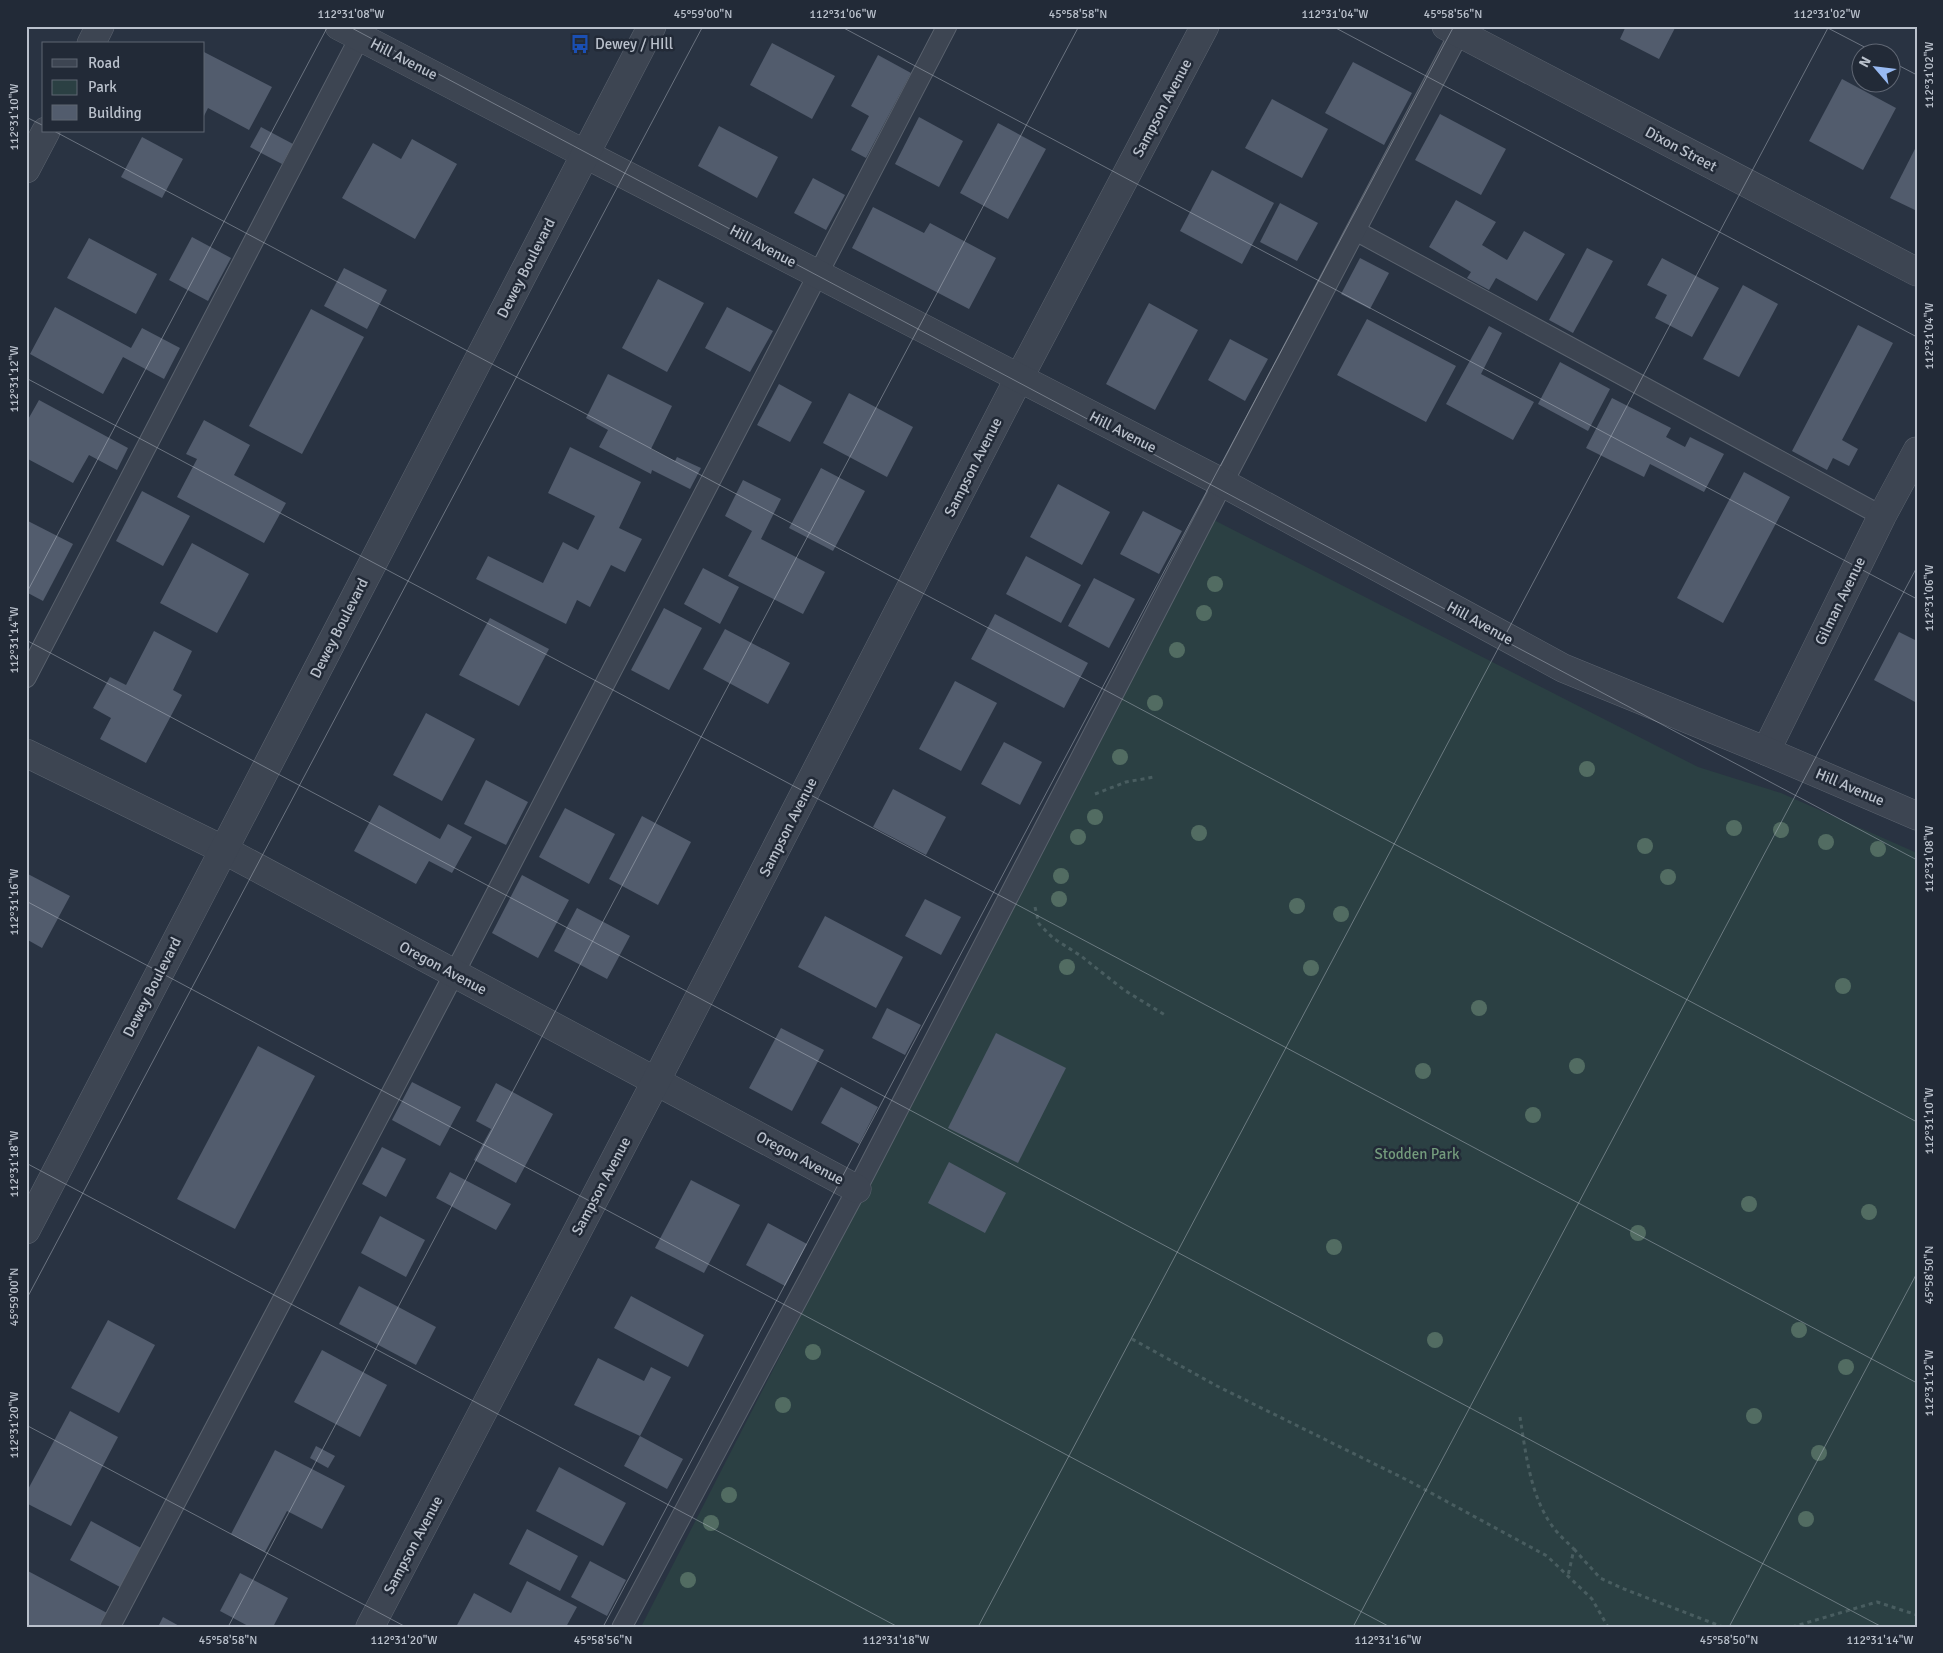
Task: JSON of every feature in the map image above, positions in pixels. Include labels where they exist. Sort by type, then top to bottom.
[{"type":"street","points":[[92,42],[100,26]]},
{"type":"street","name":"Dewey Boulevard","points":[[26,1230],[652,26]]},
{"type":"street","name":"Sampson Avenue","points":[[370,1627],[656,1082],[1019,378],[1205,26]]},
{"type":"street","name":"Dixon Street","points":[[1456,29],[1917,272]]},
{"type":"street","name":"Hill Avenue","points":[[355,30],[585,154],[1223,483],[1563,668],[1766,751],[1917,816]]},
{"type":"street","points":[[26,169],[45,132]]},
{"type":"street","name":"Gilman Avenue","points":[[1766,751],[1882,516],[1917,451]]},
{"type":"street","name":"Oregon Avenue","points":[[26,753],[224,850],[857,1188]]},
{"type":"lane","points":[[110,1627],[454,974],[947,26]]},
{"type":"lane","points":[[622,1627],[857,1188],[1356,231],[1456,29]]},
{"type":"lane","points":[[26,678],[355,30]]},
{"type":"lane","points":[[1356,231],[1882,516]]},
{"type":"path","points":[[1091,798],[1097,793],[1126,782],[1154,776]]},
{"type":"path","points":[[1034,902],[1039,924],[1053,938],[1081,956],[1124,990],[1165,1015]]},
{"type":"path","points":[[1132,1339],[1217,1386],[1322,1437],[1547,1556],[1592,1599],[1608,1627]]},
{"type":"path","points":[[1520,1417],[1528,1464],[1537,1498],[1556,1532],[1600,1578],[1723,1627]]},
{"type":"path","points":[[1568,1576],[1574,1549]]},
{"type":"path","points":[[1792,1627],[1877,1602],[1917,1615]]},
{"type":"green space","name":"Stodden Park","points":[[1210,518],[1698,767],[1781,793],[1917,853],[1917,1627],[641,1627]]},
{"type":"building","points":[[1626,26],[1676,26],[1659,59],[1620,39]]},
{"type":"building","points":[[772,43],[835,76],[812,119],[750,85]]},
{"type":"building","points":[[205,53],[272,87],[249,130],[208,108],[205,114]]},
{"type":"building","points":[[878,55],[911,73],[866,158],[851,150],[869,116],[851,106]]},
{"type":"building","points":[[1353,62],[1412,93],[1384,145],[1325,113]]},
{"type":"building","points":[[1842,79],[1850,83],[1850,92],[1866,92],[1896,108],[1863,170],[1809,141]]},
{"type":"building","points":[[1272,99],[1328,129],[1302,178],[1245,148]]},
{"type":"building","points":[[1440,114],[1506,149],[1481,195],[1415,160]]},
{"type":"building","points":[[919,117],[963,141],[939,187],[895,164]]},
{"type":"building","points":[[998,123],[1046,149],[1008,219],[960,193]]},
{"type":"building","points":[[719,126],[778,157],[757,198],[698,166]]},
{"type":"building","points":[[261,127],[293,144],[282,164],[250,147]]},
{"type":"building","points":[[142,137],[183,159],[162,198],[121,177]]},
{"type":"building","points":[[412,139],[457,164],[415,239],[342,198],[373,143],[401,159]]},
{"type":"building","points":[[1917,145],[1917,211],[1890,198]]},
{"type":"building","points":[[1212,170],[1274,203],[1242,264],[1180,231]]},
{"type":"building","points":[[813,178],[845,195],[826,230],[794,213]]},
{"type":"building","points":[[1456,200],[1496,222],[1482,245],[1507,260],[1524,231],[1565,254],[1537,301],[1496,278],[1489,290],[1467,278],[1471,272],[1429,247]]},
{"type":"building","points":[[1280,203],[1318,223],[1297,261],[1260,242]]},
{"type":"building","points":[[873,207],[924,233],[930,223],[996,258],[969,309],[852,248]]},
{"type":"building","points":[[192,237],[231,258],[208,301],[169,280]]},
{"type":"building","points":[[89,238],[157,274],[136,314],[67,278]]},
{"type":"building","points":[[1587,248],[1613,261],[1573,333],[1549,320]]},
{"type":"building","points":[[1360,258],[1389,273],[1370,309],[1341,294]]},
{"type":"building","points":[[1662,258],[1719,288],[1692,337],[1655,318],[1667,295],[1647,285]]},
{"type":"building","points":[[344,268],[387,290],[367,329],[324,306]]},
{"type":"building","points":[[658,279],[704,303],[667,372],[622,348]]},
{"type":"building","points":[[1743,285],[1778,304],[1739,377],[1703,359]]},
{"type":"building","points":[[1149,303],[1198,330],[1155,410],[1106,384]]},
{"type":"building","points":[[55,307],[131,348],[142,328],[180,348],[164,379],[123,357],[103,394],[30,354]]},
{"type":"building","points":[[727,307],[773,331],[750,372],[705,348]]},
{"type":"building","points":[[311,309],[364,337],[302,454],[249,426]]},
{"type":"building","points":[[1367,319],[1456,366],[1426,422],[1337,375]]},
{"type":"building","points":[[1858,325],[1893,343],[1842,440],[1858,449],[1849,466],[1833,458],[1827,470],[1792,451]]},
{"type":"building","points":[[1489,326],[1502,333],[1481,374],[1534,402],[1513,440],[1446,404]]},
{"type":"building","points":[[1230,339],[1268,359],[1245,401],[1208,380]]},
{"type":"building","points":[[1560,362],[1610,389],[1588,431],[1538,404]]},
{"type":"building","points":[[608,374],[672,406],[651,449],[675,461],[677,457],[701,468],[690,489],[652,470],[651,474],[599,447],[608,430],[586,418]]},
{"type":"building","points":[[779,384],[812,402],[790,442],[757,425]]},
{"type":"building","points":[[849,393],[913,427],[887,477],[823,443]]},
{"type":"building","points":[[1612,398],[1671,428],[1666,437],[1685,447],[1690,437],[1724,454],[1704,492],[1650,464],[1644,477],[1586,448]]},
{"type":"building","points":[[39,400],[128,448],[117,470],[89,455],[73,483],[26,458],[26,423]]},
{"type":"building","points":[[204,420],[250,445],[234,475],[286,503],[264,543],[177,497],[197,459],[186,454]]},
{"type":"building","points":[[570,447],[641,482],[619,528],[642,539],[625,572],[611,565],[590,607],[577,600],[566,624],[476,579],[488,556],[543,583],[563,542],[578,550],[595,516],[548,493]]},
{"type":"building","points":[[821,468],[865,491],[833,551],[789,528]]},
{"type":"building","points":[[1744,472],[1790,497],[1723,623],[1677,598]]},
{"type":"building","points":[[743,480],[781,499],[761,539],[825,572],[803,614],[728,576],[752,531],[725,516]]},
{"type":"building","points":[[1058,484],[1110,512],[1082,565],[1030,537]]},
{"type":"building","points":[[142,491],[190,516],[163,566],[116,541]]},
{"type":"building","points":[[1143,511],[1182,531],[1159,574],[1120,554]]},
{"type":"building","points":[[26,520],[73,544],[43,601],[26,592]]},
{"type":"building","points":[[192,543],[249,574],[217,633],[160,603]]},
{"type":"building","points":[[1026,556],[1081,585],[1061,623],[1006,594]]},
{"type":"building","points":[[703,568],[739,587],[720,624],[684,604]]},
{"type":"building","points":[[1094,578],[1135,599],[1109,648],[1068,626]]},
{"type":"building","points":[[664,608],[702,628],[669,690],[631,670]]},
{"type":"building","points":[[995,614],[1088,663],[1064,708],[971,659]]},
{"type":"building","points":[[490,618],[549,649],[519,706],[459,675]]},
{"type":"building","points":[[725,629],[790,663],[768,704],[703,669]]},
{"type":"building","points":[[154,631],[192,651],[173,690],[182,695],[146,763],[100,739],[111,718],[93,708],[110,677],[126,685]]},
{"type":"building","points":[[1899,632],[1917,641],[1917,703],[1874,680]]},
{"type":"building","points":[[955,681],[997,703],[961,771],[919,749]]},
{"type":"building","points":[[426,713],[475,739],[442,801],[393,775]]},
{"type":"building","points":[[1004,742],[1042,762],[1020,805],[981,784]]},
{"type":"building","points":[[486,780],[528,802],[506,845],[464,824]]},
{"type":"building","points":[[893,789],[946,817],[926,855],[873,827]]},
{"type":"building","points":[[379,805],[440,839],[448,824],[472,837],[452,873],[429,861],[416,884],[354,851]]},
{"type":"building","points":[[565,808],[615,834],[589,884],[539,857]]},
{"type":"building","points":[[642,816],[691,842],[658,905],[609,879]]},
{"type":"building","points":[[26,873],[70,896],[42,948],[26,939]]},
{"type":"building","points":[[522,875],[569,900],[538,958],[492,933]]},
{"type":"building","points":[[925,899],[961,917],[941,955],[905,936]]},
{"type":"building","points":[[577,908],[630,936],[607,979],[554,951]]},
{"type":"building","points":[[825,916],[903,957],[876,1008],[798,967]]},
{"type":"building","points":[[887,1008],[921,1025],[905,1055],[872,1038]]},
{"type":"building","points":[[781,1028],[824,1050],[792,1111],[749,1088]]},
{"type":"building","points":[[996,1033],[1066,1068],[1018,1163],[948,1128]]},
{"type":"building","points":[[258,1046],[315,1076],[235,1229],[177,1199]]},
{"type":"building","points":[[412,1082],[461,1107],[440,1146],[392,1120]]},
{"type":"building","points":[[496,1083],[553,1114],[516,1183],[474,1160],[491,1129],[476,1121]]},
{"type":"building","points":[[841,1087],[878,1107],[859,1144],[821,1123]]},
{"type":"building","points":[[382,1147],[406,1159],[386,1197],[362,1184]]},
{"type":"building","points":[[949,1162],[1006,1193],[985,1233],[928,1203]]},
{"type":"building","points":[[450,1172],[511,1204],[496,1230],[436,1198]]},
{"type":"building","points":[[691,1180],[740,1205],[704,1273],[655,1248]]},
{"type":"building","points":[[380,1216],[425,1240],[406,1277],[361,1253]]},
{"type":"building","points":[[768,1223],[807,1244],[785,1286],[746,1265]]},
{"type":"building","points":[[359,1286],[436,1327],[416,1365],[339,1324]]},
{"type":"building","points":[[631,1296],[704,1335],[688,1367],[614,1328]]},
{"type":"building","points":[[108,1320],[155,1345],[119,1413],[71,1388]]},
{"type":"building","points":[[322,1350],[387,1385],[360,1437],[294,1402]]},
{"type":"building","points":[[598,1358],[644,1381],[651,1367],[671,1377],[640,1436],[574,1405]]},
{"type":"building","points":[[70,1411],[118,1437],[71,1526],[26,1503],[26,1493]]},
{"type":"building","points":[[640,1436],[683,1459],[667,1489],[624,1466]]},
{"type":"building","points":[[316,1446],[335,1456],[328,1468],[310,1458]]},
{"type":"building","points":[[275,1450],[345,1486],[322,1529],[287,1511],[265,1552],[231,1534]]},
{"type":"building","points":[[559,1467],[626,1503],[603,1546],[536,1511]]},
{"type":"building","points":[[91,1521],[141,1548],[120,1587],[70,1560]]},
{"type":"building","points":[[527,1529],[578,1556],[560,1591],[509,1564]]},
{"type":"building","points":[[590,1561],[626,1580],[607,1616],[571,1597]]},
{"type":"building","points":[[26,1570],[109,1614],[102,1627],[26,1627]]},
{"type":"building","points":[[240,1573],[288,1598],[273,1627],[250,1627],[220,1611]]},
{"type":"building","points":[[527,1581],[577,1607],[566,1627],[456,1627],[474,1593],[511,1613]]},
{"type":"building","points":[[163,1617],[181,1627],[158,1627]]},
{"type":"place","name":"Dewey / HIll","points":[[580,44]]}]
